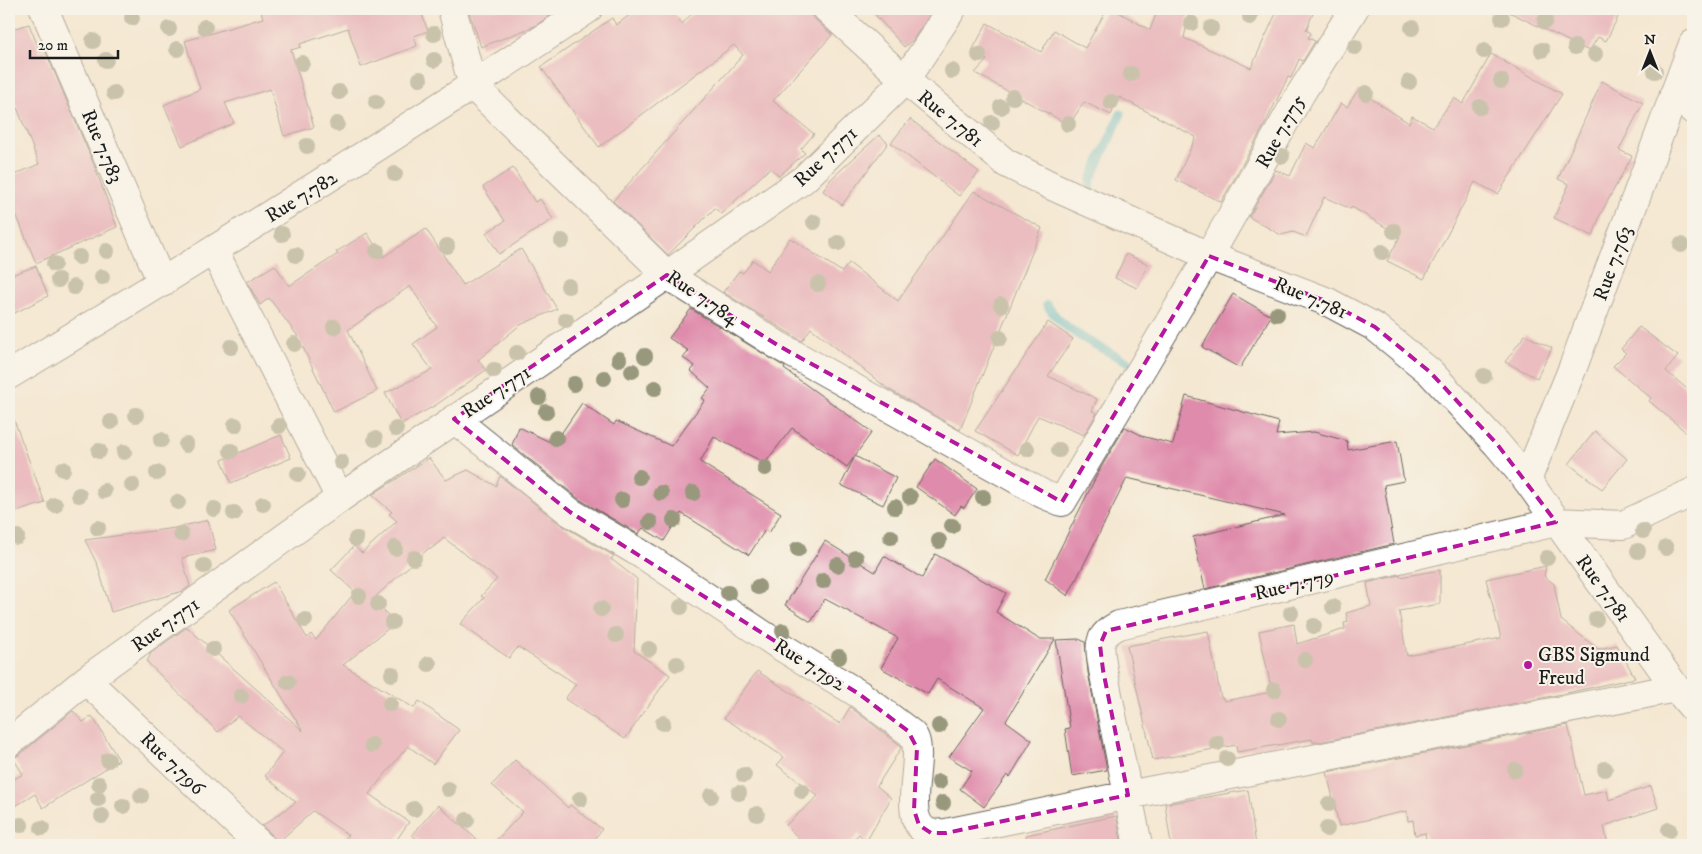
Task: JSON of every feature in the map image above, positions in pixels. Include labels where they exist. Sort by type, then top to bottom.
[{"type":"street","name":"Rue 7.783","points":[[44,9],[162,283]]},
{"type":"street","name":"Rue 7.784","points":[[452,9],[474,86],[667,275],[779,346],[1043,494]]},
{"type":"street","name":"Rue 7.782","points":[[9,375],[214,251],[474,86],[588,9]]},
{"type":"street","name":"Rue 7.781","points":[[828,9],[905,80],[1006,163],[1052,186],[1210,256],[1328,302],[1376,327],[1430,372],[1497,444],[1527,480],[1684,698]]},
{"type":"street","name":"Rue 7.771","points":[[9,743],[86,680],[340,498],[804,179],[905,80],[952,9]]},
{"type":"street","name":"Rue 7.775","points":[[1043,494],[1062,502],[1210,256],[1301,93],[1354,9]]},
{"type":"street","name":"Rue 7.763","points":[[1527,480],[1684,102],[1693,44]]},
{"type":"street","points":[[214,251],[340,498]]},
{"type":"street","name":"Rue 7.792","points":[[454,419],[570,512],[648,558],[780,646],[859,694],[915,737],[917,748],[914,810],[919,825],[930,833],[946,834],[1128,795]]},
{"type":"street","name":"Rue 7.779","points":[[1138,845],[1103,670],[1100,645],[1106,631],[1119,625],[1556,522],[1623,524],[1693,492]]},
{"type":"street","name":"Rue 7.796","points":[[86,680],[260,845]]},
{"type":"street","points":[[1128,795],[1684,698]]},
{"type":"highlighted area","points":[[1209,256],[1328,302],[1375,327],[1430,372],[1497,444],[1556,522],[1106,631],[1100,645],[1103,670],[1128,795],[946,833],[931,833],[919,825],[914,810],[917,748],[908,731],[859,694],[570,512],[454,419],[667,275],[779,346],[1062,502]]},
{"type":"building","points":[[260,9],[420,9],[428,31],[414,36],[417,46],[361,67],[348,28],[300,44],[301,47],[291,50],[314,127],[284,136],[270,89],[225,103],[234,123],[182,146],[164,105],[200,89],[185,41],[263,18]]},
{"type":"building","points":[[468,9],[560,9],[535,26],[481,47]]},
{"type":"building","points":[[638,9],[671,9],[682,24],[696,9],[804,9],[832,35],[773,101],[814,134],[801,149],[805,153],[779,176],[770,168],[721,214],[715,208],[668,255],[613,201],[743,55],[734,45],[599,147],[541,67],[612,18],[616,25]]},
{"type":"building","points":[[870,9],[933,9],[913,40],[904,47]]},
{"type":"building","points":[[1107,9],[1113,9],[1150,30],[1158,9],[1190,9],[1184,38],[1251,68],[1278,9],[1315,9],[1306,30],[1311,33],[1308,38],[1315,41],[1303,61],[1299,59],[1291,78],[1288,77],[1264,126],[1221,202],[1176,180],[1196,137],[1119,97],[1111,115],[1084,102],[1069,125],[975,73],[987,60],[972,51],[987,23],[1041,52],[1054,30],[1085,48]]},
{"type":"building","points":[[1503,9],[1622,9],[1606,41],[1598,37],[1589,51]]},
{"type":"building","points":[[29,24],[40,52],[45,50],[94,165],[117,227],[36,263],[14,209],[9,210],[9,177],[39,164],[9,87],[9,30]]},
{"type":"building","points":[[1491,54],[1562,94],[1498,194],[1475,182],[1424,279],[1387,261],[1400,236],[1352,207],[1351,209],[1324,197],[1306,237],[1293,232],[1281,235],[1249,217],[1276,170],[1290,176],[1306,143],[1315,148],[1341,103],[1347,107],[1358,90],[1409,123],[1412,116],[1433,127],[1454,98],[1463,104]]},
{"type":"building","points":[[1602,81],[1643,103],[1619,150],[1632,156],[1600,215],[1593,236],[1554,218],[1569,184],[1558,179]]},
{"type":"building","points":[[910,119],[979,172],[959,196],[891,143]]},
{"type":"building","points":[[879,135],[888,143],[842,205],[823,191],[830,180]]},
{"type":"building","points":[[513,168],[535,202],[540,199],[553,219],[499,254],[486,233],[505,221],[483,187]]},
{"type":"building","points":[[974,191],[1042,228],[960,430],[888,389],[811,328],[802,341],[723,292],[739,271],[743,273],[753,260],[768,271],[790,238],[842,272],[849,263],[898,301]]},
{"type":"building","points":[[426,229],[463,285],[521,249],[557,309],[520,325],[478,360],[486,370],[436,405],[401,424],[385,393],[432,370],[413,344],[437,327],[410,286],[348,330],[377,391],[334,412],[297,335],[269,298],[260,305],[247,282],[275,265],[289,286],[338,254],[336,252],[367,233],[383,257]]},
{"type":"building","points":[[1126,254],[1148,264],[1137,288],[1115,278]]},
{"type":"building","points":[[36,266],[48,296],[9,316],[9,276]]},
{"type":"building","points":[[1233,294],[1271,316],[1240,368],[1202,347]]},
{"type":"building","points":[[691,309],[785,367],[784,369],[872,432],[847,467],[792,428],[765,463],[714,437],[700,462],[781,513],[769,533],[765,530],[749,555],[681,513],[664,541],[643,528],[638,534],[579,499],[512,445],[519,427],[554,444],[582,403],[614,425],[616,421],[671,446],[705,400],[702,398],[710,388],[691,371],[695,366],[683,358],[689,351],[669,338]]},
{"type":"building","points":[[1048,322],[1073,339],[1048,376],[1097,399],[1092,411],[1097,413],[1084,435],[1038,416],[1018,455],[975,431]]},
{"type":"building","points":[[1639,327],[1678,356],[1666,371],[1693,394],[1693,438],[1649,401],[1651,398],[1613,366],[1626,353],[1621,349]]},
{"type":"building","points":[[1525,335],[1552,348],[1537,378],[1505,362]]},
{"type":"building","points":[[1186,396],[1279,422],[1276,435],[1314,432],[1347,441],[1348,450],[1397,441],[1404,481],[1384,485],[1394,544],[1205,589],[1193,537],[1285,515],[1127,478],[1068,596],[1045,579],[1099,471],[1125,427],[1145,437],[1173,444]]},
{"type":"building","points":[[9,412],[11,412],[45,503],[9,514]]},
{"type":"building","points":[[1595,431],[1627,459],[1602,489],[1569,464]]},
{"type":"building","points":[[281,435],[291,458],[231,483],[222,460]]},
{"type":"building","points":[[855,456],[896,478],[883,505],[841,485]]},
{"type":"building","points":[[429,458],[446,480],[468,470],[496,486],[500,476],[560,524],[614,556],[611,559],[637,579],[634,651],[670,675],[625,739],[565,699],[576,684],[518,647],[509,658],[460,624],[484,598],[481,596],[497,579],[444,538],[431,549],[429,548],[373,599],[395,623],[343,665],[414,708],[419,701],[459,730],[433,764],[408,746],[369,794],[409,822],[393,845],[341,845],[348,835],[313,811],[275,845],[275,840],[271,834],[262,826],[296,802],[265,776],[283,752],[238,716],[218,732],[147,662],[151,653],[187,627],[303,731],[229,610],[274,582],[307,638],[311,634],[316,640],[355,592],[331,570],[354,546],[362,553],[397,521],[389,514],[392,512],[372,495]]},
{"type":"building","points":[[935,459],[977,489],[964,508],[961,506],[955,515],[916,487]]},
{"type":"building","points":[[208,520],[216,550],[182,558],[190,586],[183,591],[111,612],[98,566],[85,540],[175,528]]},
{"type":"building","points":[[825,541],[875,572],[884,556],[922,578],[935,554],[1006,593],[996,612],[1039,639],[1055,639],[1006,721],[1032,740],[1010,777],[1007,775],[984,807],[960,789],[972,771],[949,757],[984,708],[937,679],[928,694],[881,668],[898,638],[825,599],[811,622],[785,605]]},
{"type":"building","points":[[1546,566],[1544,576],[1554,584],[1561,620],[1598,649],[1617,645],[1635,678],[1320,742],[1313,742],[1312,739],[1237,752],[1236,745],[1153,760],[1127,646],[1208,631],[1221,698],[1224,701],[1272,692],[1259,631],[1294,624],[1297,644],[1345,629],[1344,623],[1348,622],[1346,613],[1371,606],[1367,583],[1400,575],[1400,577],[1440,570],[1440,604],[1399,611],[1407,656],[1501,638],[1486,579]]},
{"type":"building","points":[[1079,639],[1085,642],[1088,672],[1107,770],[1072,776],[1065,729],[1070,728],[1056,640]]},
{"type":"building","points":[[757,671],[840,724],[850,707],[900,745],[901,748],[877,786],[891,798],[866,842],[859,834],[847,845],[805,845],[786,825],[818,796],[777,765],[784,757],[724,718]]},
{"type":"building","points":[[73,711],[83,722],[92,716],[119,760],[43,808],[35,794],[9,810],[9,782],[23,774],[13,758]]},
{"type":"building","points":[[1568,725],[1584,795],[1607,790],[1609,800],[1651,786],[1658,808],[1604,826],[1608,845],[1427,845],[1425,833],[1415,835],[1413,820],[1408,821],[1407,811],[1339,826],[1327,772]]},
{"type":"building","points":[[515,760],[568,808],[570,805],[602,829],[590,845],[492,845],[523,812],[492,785]]},
{"type":"building","points":[[1248,790],[1256,845],[1171,845],[1165,804]]},
{"type":"building","points":[[438,805],[483,845],[424,845],[412,835]]},
{"type":"building","points":[[1116,816],[1122,845],[1027,845],[1026,835]]},
{"type":"waterway","points":[[1092,193],[1091,179],[1121,114]]},
{"type":"waterway","points":[[1047,305],[1063,324],[1095,345],[1128,362]]},
{"type":"place","name":"GBS Sigmund Freud","points":[[1528,665]]}]
